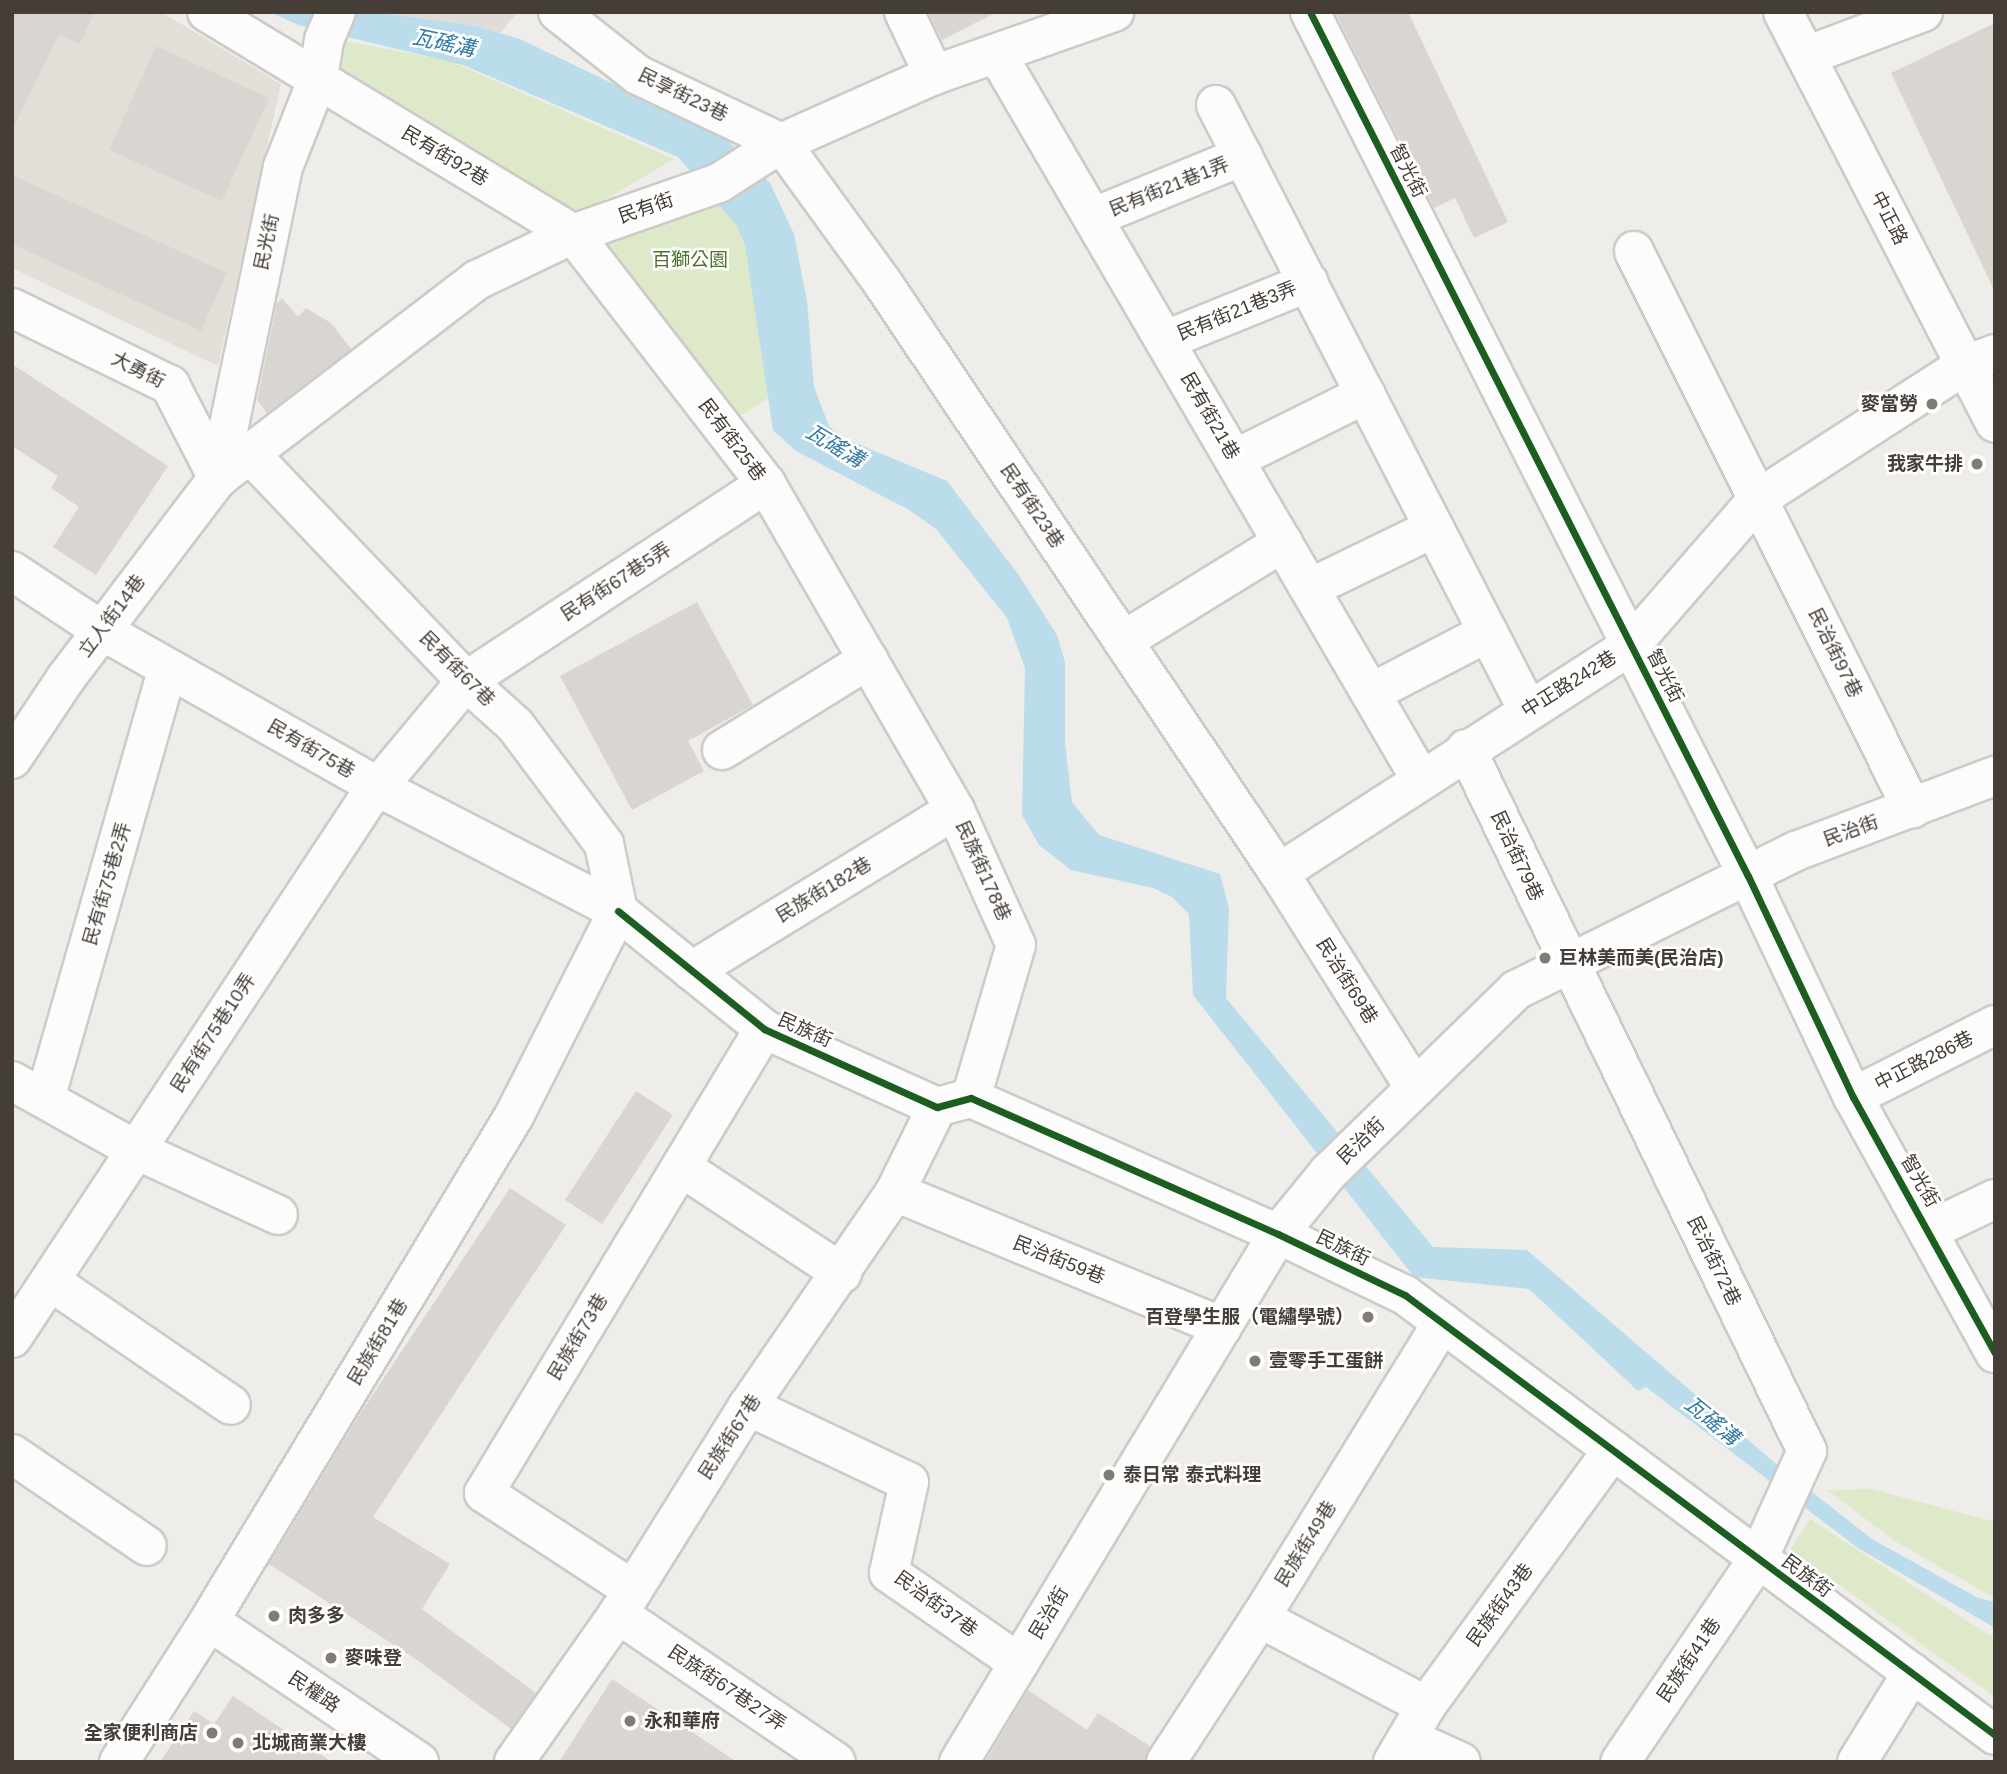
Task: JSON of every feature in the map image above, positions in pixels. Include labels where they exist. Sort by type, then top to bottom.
[{"type":"street","name":"民有街92巷","points":[[208,12],[573,234]]},
{"type":"street","name":"民享街23巷","points":[[558,12],[638,75],[782,143]]},
{"type":"street","points":[[904,12],[934,75]]},
{"type":"street","name":"民有街","points":[[218,478],[477,280],[573,234],[719,183],[782,143],[934,75],[998,56],[1114,12]]},
{"type":"street","name":"智光街","points":[[1310,12],[1748,876],[1853,1097],[1930,1230],[1995,1353]]},
{"type":"street","name":"中正路","points":[[1783,12],[1980,360],[1995,423]]},
{"type":"street","points":[[1806,55],[1923,12]]},
{"type":"street","name":"民光街","points":[[218,478],[283,167],[318,78],[330,26]]},
{"type":"street","name":"民有街21巷","points":[[998,56],[1420,778]]},
{"type":"street","points":[[1216,105],[1528,710]]},
{"type":"street","name":"民有街23巷","points":[[782,143],[884,285],[1279,873]]},
{"type":"street","name":"民有街21巷1弄","points":[[1094,217],[1243,156]]},
{"type":"street","name":"民有街25巷","points":[[573,234],[766,484],[868,660]]},
{"type":"street","name":"民治街97巷","points":[[1634,251],[1912,808]]},
{"type":"street","name":"民有街21巷3弄","points":[[1166,340],[1309,282]]},
{"type":"street","name":"大勇街","points":[[12,308],[170,385],[218,478]]},
{"type":"street","name":"中正路242巷","points":[[1279,873],[1420,778],[1631,645],[1758,499],[1980,360]]},
{"type":"street","points":[[1235,459],[1366,394]]},
{"type":"street","name":"民有街67巷","points":[[250,454],[466,681],[515,725],[604,844],[618,911]]},
{"type":"street","name":"立人街14巷","points":[[12,759],[101,630],[218,478]]},
{"type":"street","name":"民有街67巷5弄","points":[[378,787],[466,681],[766,484]]},
{"type":"street","points":[[1310,589],[1434,528]]},
{"type":"street","points":[[1123,641],[1283,542]]},
{"type":"street","name":"民有街75巷","points":[[12,571],[101,630],[378,787],[618,911]]},
{"type":"street","points":[[1371,693],[1488,632]]},
{"type":"street","points":[[722,750],[868,660]]},
{"type":"street","name":"民族街178巷","points":[[868,660],[955,810],[1016,945],[954,1102]]},
{"type":"street","name":"民有街75巷2弄","points":[[22,1090],[168,668]]},
{"type":"street","name":"民治街79巷","points":[[1466,749],[1568,964]]},
{"type":"street","name":"民治街","points":[[959,1762],[1278,1234],[1328,1173],[1516,990],[1796,852],[1995,776]]},
{"type":"street","name":"民有街75巷10弄","points":[[12,1338],[378,787]]},
{"type":"street","name":"民族街182巷","points":[[692,971],[955,810]]},
{"type":"street","name":"民治街69巷","points":[[1279,873],[1415,1088]]},
{"type":"street","name":"民族街","points":[[618,911],[764,1029],[954,1102],[1278,1234],[1405,1296],[1995,1735]]},
{"type":"street","name":"民族街81巷","points":[[119,1762],[209,1621],[514,1116],[618,911]]},
{"type":"street","name":"民治街72巷","points":[[1568,964],[1807,1451],[1758,1559]]},
{"type":"street","name":"中正路286巷","points":[[1853,1097],[1995,1025]]},
{"type":"street","name":"民族街73巷","points":[[626,1602],[484,1493],[764,1029]]},
{"type":"street","points":[[22,1090],[136,1150],[278,1215]]},
{"type":"street","name":"民族街67巷","points":[[514,1762],[626,1602],[748,1406],[842,1273],[954,1102]]},
{"type":"street","points":[[681,1167],[842,1273]]},
{"type":"street","name":"民治街59巷","points":[[895,1192],[1222,1327]]},
{"type":"street","points":[[1930,1230],[1995,1199]]},
{"type":"street","points":[[50,1281],[231,1405]]},
{"type":"street","name":"民族街49巷","points":[[1166,1762],[1260,1618],[1442,1323]]},
{"type":"street","name":"民治街37巷","points":[[748,1406],[909,1482],[889,1573],[1019,1663]]},
{"type":"street","name":"民族街43巷","points":[[1409,1735],[1613,1450]]},
{"type":"street","points":[[12,1454],[147,1546]]},
{"type":"street","name":"民族街41巷","points":[[1620,1762],[1758,1559]]},
{"type":"street","name":"民族街67巷27弄","points":[[626,1602],[836,1762]]},
{"type":"street","points":[[1260,1618],[1409,1735],[1461,1762]]},
{"type":"street","name":"民權路","points":[[209,1621],[419,1762]]},
{"type":"street","points":[[1857,1762],[1912,1673]]},
{"type":"shaded area","points":[[12,12],[161,12],[281,84],[218,366],[12,268]]},
{"type":"shaded area","points":[[372,12],[518,12],[500,33],[472,25]]},
{"type":"green space","points":[[344,41],[450,61],[674,159],[570,220],[331,74]]},
{"type":"green space","name":"百獅公園","points":[[723,174],[777,295],[787,387],[733,420],[586,233]]},
{"type":"green space","points":[[1871,1489],[1995,1522],[1995,1598],[1896,1542],[1827,1490]]},
{"type":"green space","points":[[1810,1519],[1995,1639],[1995,1697],[1790,1550]]},
{"type":"water","name":"瓦磘溝","points":[[270,12],[372,12],[472,25],[520,39],[724,137],[770,183],[794,234],[807,301],[814,387],[829,426],[841,437],[947,481],[1018,574],[1057,635],[1065,662],[1065,743],[1072,802],[1099,835],[1220,874],[1229,908],[1226,998],[1433,1247],[1527,1250],[1775,1463],[1872,1539],[1978,1598],[1995,1602],[1995,1628],[1858,1548],[1646,1387],[1638,1391],[1529,1289],[1414,1277],[1193,995],[1189,914],[1172,897],[1153,888],[1071,870],[1039,845],[1022,815],[1025,668],[1007,618],[936,529],[909,510],[796,451],[773,430],[745,245],[737,226],[678,157],[463,65],[298,25]]},
{"type":"building","points":[[12,12],[95,12],[80,44],[59,34],[12,131]]},
{"type":"building","points":[[928,12],[997,12],[942,40]]},
{"type":"building","points":[[1335,12],[1408,12],[1508,222],[1474,238],[1455,198],[1434,208]]},
{"type":"building","points":[[1995,23],[1995,292],[1891,73]]},
{"type":"building","points":[[156,46],[269,98],[222,201],[109,150]]},
{"type":"building","points":[[12,175],[227,273],[201,331],[12,244]]},
{"type":"building","points":[[282,298],[298,317],[306,308],[331,323],[351,349],[267,413],[257,400],[277,303]]},
{"type":"building","points":[[12,364],[168,466],[96,575],[53,547],[79,507],[51,488],[58,476],[12,446]]},
{"type":"building","points":[[697,602],[753,705],[688,741],[704,771],[632,810],[560,676]]},
{"type":"building","points":[[636,1091],[673,1115],[602,1224],[565,1200]]},
{"type":"building","points":[[510,1188],[566,1225],[373,1517],[450,1564],[422,1609],[536,1693],[511,1729],[417,1660],[269,1564],[358,1417]]},
{"type":"building","name":"永和華府","points":[[612,1679],[737,1762],[559,1762]]},
{"type":"building","points":[[1028,1690],[1087,1730],[1098,1713],[1150,1746],[1144,1762],[985,1762]]},
{"type":"building","name":"北城商業大樓","points":[[233,1696],[332,1762],[160,1762],[194,1711],[214,1724]]},
{"type":"cycle path","points":[[1310,12],[1748,876],[1853,1097],[1995,1353]]},
{"type":"cycle path","points":[[618,911],[764,1029],[937,1107],[971,1098],[1278,1234],[1405,1295],[1995,1735]]},
{"type":"place","name":"麥當勞","points":[[1932,404]]},
{"type":"place","name":"我家牛排","points":[[1977,464]]},
{"type":"place","name":"巨林美而美(民治店)","points":[[1545,958]]},
{"type":"place","name":"百登學生服（電繡學號）","points":[[1368,1317]]},
{"type":"place","name":"壹零手工蛋餅","points":[[1255,1361]]},
{"type":"place","name":"泰日常 泰式料理","points":[[1109,1475]]},
{"type":"place","name":"肉多多","points":[[274,1616]]},
{"type":"place","name":"麥味登","points":[[331,1658]]},
{"type":"place","name":"永和華府","points":[[630,1721]]},
{"type":"place","name":"全家便利商店","points":[[212,1733]]},
{"type":"place","name":"北城商業大樓","points":[[238,1743]]}]
